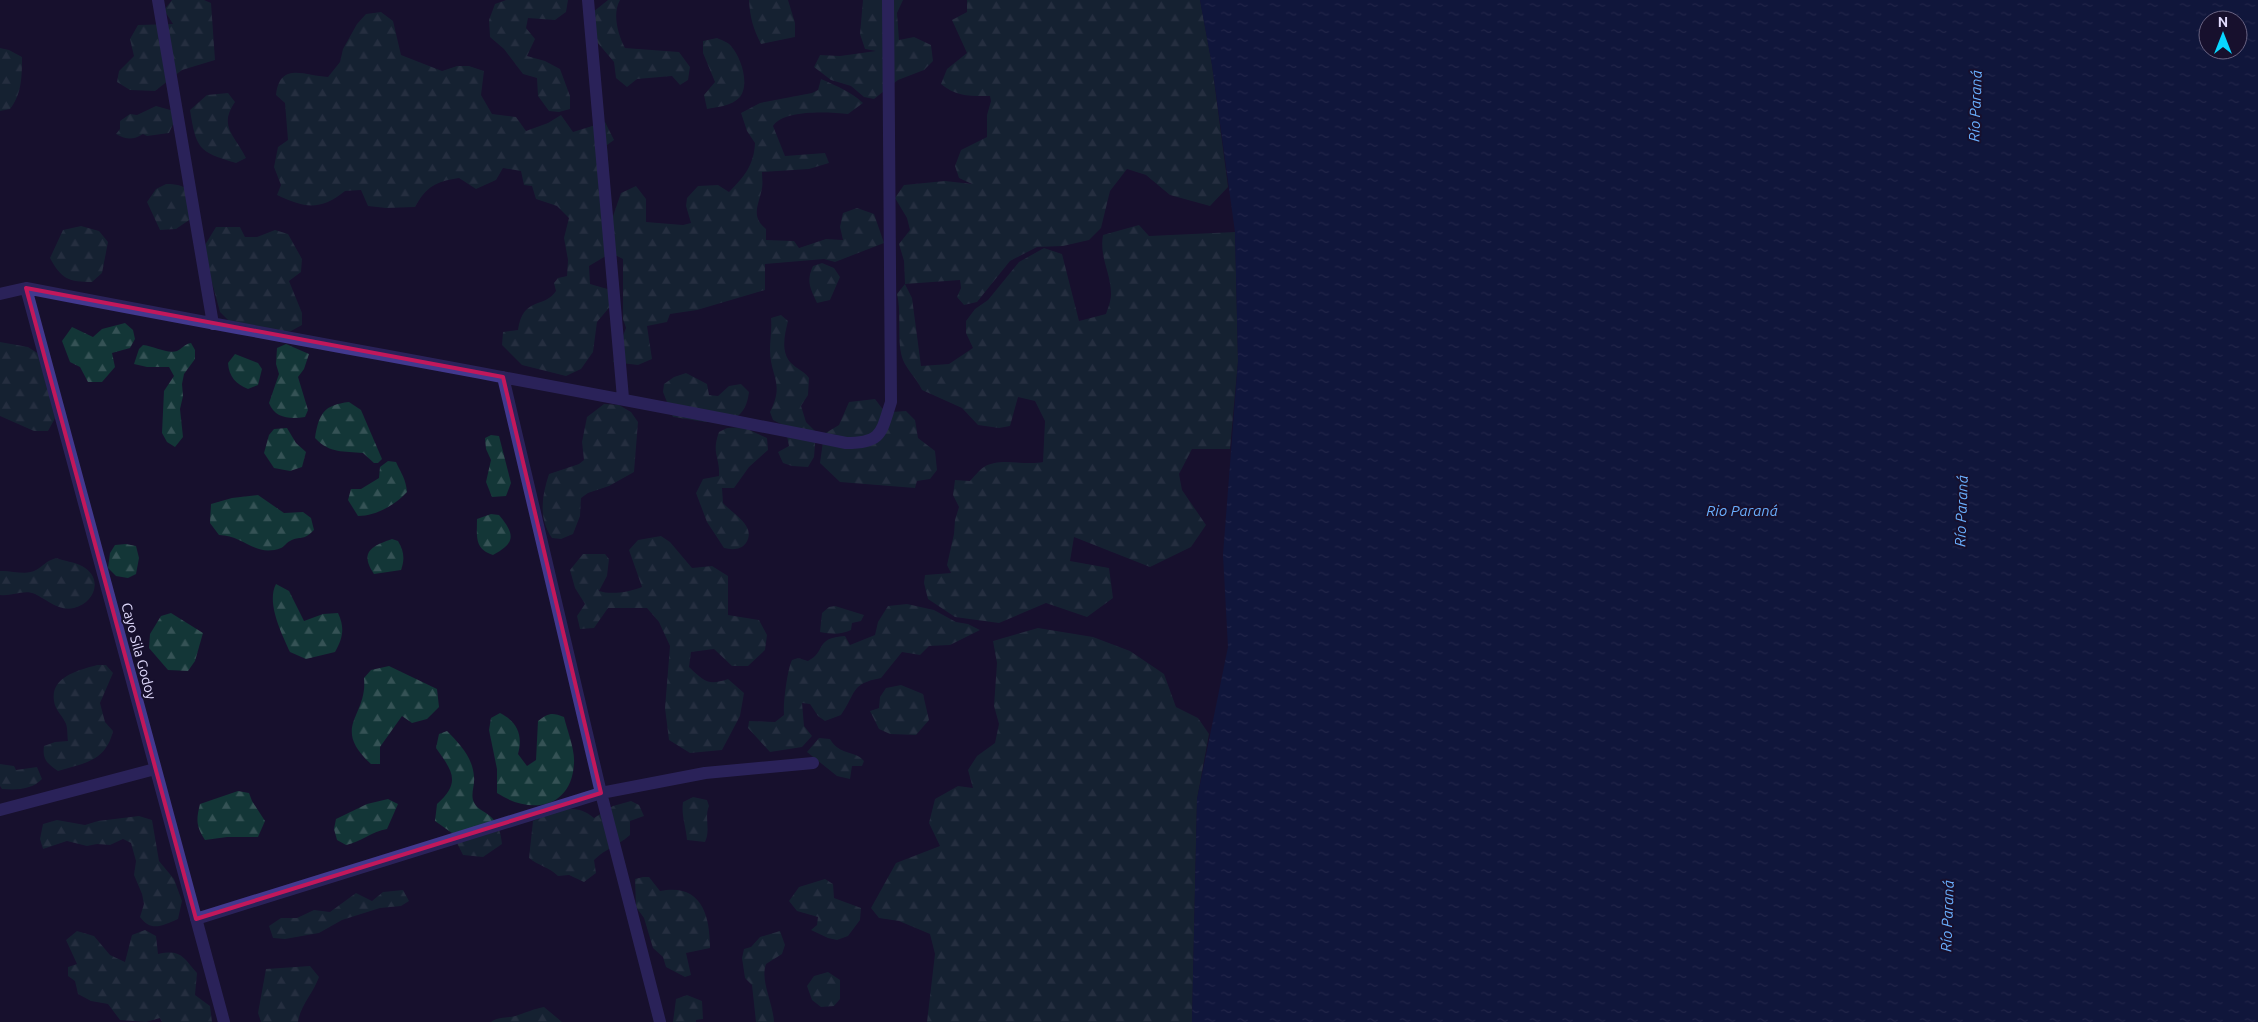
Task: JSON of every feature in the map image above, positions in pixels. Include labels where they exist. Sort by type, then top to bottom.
[{"type":"street","points":[[158,0],[213,324]]},
{"type":"street","points":[[588,0],[622,398]]},
{"type":"street","points":[[0,294],[26,288],[622,398],[846,443],[866,443],[882,432],[891,402],[888,0]]},
{"type":"street","name":"Cayo Sila Godoy","points":[[26,288],[224,1022]]},
{"type":"street","points":[[503,377],[601,793],[660,1022]]},
{"type":"street","points":[[196,918],[601,793],[705,772],[813,764]]},
{"type":"street","points":[[0,810],[155,769]]},
{"type":"highlighted area","points":[[26,288],[503,377],[601,793],[196,919]]},
{"type":"green space","points":[[172,0],[204,0],[211,3],[215,60],[182,70],[155,91],[130,90],[117,82],[119,71],[134,56],[130,39],[138,25],[173,24],[164,10]]},
{"type":"green space","points":[[506,0],[568,0],[566,12],[555,20],[528,18],[526,28],[535,39],[527,56],[545,61],[560,69],[570,96],[570,109],[559,112],[549,111],[538,96],[537,78],[523,74],[504,49],[490,37],[489,20],[495,4]]},
{"type":"green space","points":[[608,0],[620,0],[616,18],[620,37],[625,48],[679,52],[690,67],[688,80],[680,85],[672,76],[637,79],[627,87],[616,78],[614,62],[591,35],[593,12]]},
{"type":"green space","points":[[749,0],[788,0],[795,23],[795,37],[761,44],[752,23]]},
{"type":"green space","points":[[863,0],[903,0],[897,13],[899,40],[914,37],[931,45],[933,61],[924,70],[898,80],[874,99],[864,97],[851,86],[831,80],[814,67],[820,55],[840,56],[876,51],[865,49],[860,34]]},
{"type":"green space","points":[[967,0],[1200,0],[1212,65],[1228,187],[1210,206],[1170,195],[1146,175],[1127,169],[1110,191],[1101,228],[1089,240],[1063,246],[1037,247],[1010,261],[977,302],[964,305],[957,297],[961,288],[960,280],[905,284],[904,261],[899,244],[910,230],[907,218],[895,198],[904,185],[945,181],[972,184],[959,178],[955,166],[961,150],[987,137],[987,115],[991,101],[990,96],[958,94],[941,84],[947,69],[967,53],[952,20],[967,12]]},
{"type":"green space","points":[[381,12],[393,21],[401,55],[442,71],[457,66],[469,66],[484,71],[481,95],[492,114],[516,117],[526,131],[548,123],[561,115],[573,132],[605,122],[614,140],[607,145],[612,219],[621,193],[636,186],[646,199],[646,222],[683,225],[691,223],[686,206],[687,198],[698,186],[718,185],[729,192],[744,176],[753,158],[755,143],[747,131],[741,113],[760,103],[812,93],[818,90],[821,79],[833,84],[849,92],[863,103],[848,114],[819,112],[797,114],[779,121],[773,126],[785,156],[825,153],[829,163],[809,169],[762,172],[762,186],[757,210],[758,220],[766,229],[766,240],[794,241],[799,248],[826,239],[843,240],[840,227],[843,213],[857,208],[874,214],[884,243],[835,262],[824,259],[765,264],[765,290],[697,310],[670,314],[667,322],[647,326],[652,359],[638,365],[613,362],[626,328],[623,319],[623,259],[611,253],[589,266],[590,284],[611,290],[613,303],[597,322],[593,352],[581,369],[566,376],[522,365],[502,345],[503,332],[518,330],[524,312],[534,304],[551,296],[556,291],[554,283],[558,278],[567,276],[568,260],[564,238],[569,218],[557,206],[536,199],[532,186],[524,185],[521,171],[503,168],[496,180],[476,189],[459,178],[438,183],[424,194],[415,207],[386,208],[368,206],[361,190],[345,191],[328,202],[312,205],[296,203],[277,195],[281,185],[274,167],[278,147],[288,140],[285,103],[276,95],[278,84],[288,74],[295,73],[328,77],[340,62],[343,49],[357,24],[366,14]]},
{"type":"green space","points":[[717,38],[728,43],[735,51],[743,71],[744,85],[743,92],[737,100],[724,106],[707,109],[704,95],[715,82],[703,53],[703,41]]},
{"type":"green space","points":[[0,48],[9,50],[22,57],[21,78],[17,97],[10,109],[0,111]]},
{"type":"green space","points":[[228,93],[235,102],[230,111],[228,125],[246,158],[236,163],[214,155],[201,147],[194,133],[190,110],[207,95]]},
{"type":"green space","points":[[156,106],[174,111],[175,120],[169,133],[147,136],[143,134],[130,138],[116,134],[120,129],[120,121],[130,114],[137,115]]},
{"type":"green space","points":[[166,184],[181,186],[188,191],[195,216],[176,229],[160,230],[147,202],[156,189]]},
{"type":"green space","points":[[1139,225],[1149,236],[1235,232],[1238,361],[1230,449],[1192,449],[1179,474],[1182,490],[1206,525],[1191,547],[1150,567],[1074,537],[1070,561],[1109,568],[1113,598],[1087,617],[1046,603],[999,623],[955,617],[928,599],[924,583],[925,575],[951,573],[947,565],[959,507],[953,495],[955,480],[970,481],[978,472],[990,464],[1043,462],[1045,421],[1035,401],[1018,397],[1010,426],[999,428],[978,425],[962,408],[922,390],[905,364],[901,353],[897,294],[905,284],[912,298],[921,366],[949,364],[973,348],[966,333],[966,321],[975,309],[988,300],[1019,262],[1044,248],[1062,254],[1079,321],[1106,314],[1111,297],[1103,251],[1103,235]]},
{"type":"green space","points":[[81,226],[99,231],[108,242],[102,273],[92,282],[66,278],[58,271],[50,258],[63,230]]},
{"type":"green space","points":[[216,227],[240,227],[245,237],[257,237],[275,230],[288,234],[302,259],[301,272],[289,281],[302,313],[302,325],[291,331],[273,335],[237,329],[220,312],[210,275],[205,245]]},
{"type":"green space","points":[[822,263],[834,268],[840,277],[830,300],[817,303],[809,280],[813,266]]},
{"type":"green space","points":[[781,315],[788,321],[784,342],[785,353],[791,363],[809,378],[808,395],[801,406],[806,422],[816,432],[814,457],[808,467],[792,466],[783,463],[778,452],[789,446],[785,426],[773,420],[770,412],[777,386],[770,350],[771,318]]},
{"type":"green space","points":[[125,323],[133,330],[135,339],[130,348],[112,353],[115,367],[102,382],[88,382],[80,367],[70,362],[62,341],[72,327],[93,337],[102,329]]},
{"type":"green space","points":[[0,342],[28,347],[45,358],[59,411],[48,431],[34,431],[0,416]]},
{"type":"green space","points":[[191,343],[195,350],[195,359],[184,374],[182,384],[183,396],[180,409],[183,437],[175,447],[167,442],[162,433],[164,391],[174,376],[169,367],[147,367],[134,364],[139,349],[143,345],[173,352]]},
{"type":"green space","points":[[286,344],[309,354],[304,369],[298,377],[308,410],[305,417],[284,417],[275,412],[269,403],[279,374],[276,364],[277,348]]},
{"type":"green space","points":[[235,354],[258,363],[262,369],[258,385],[248,389],[234,379],[228,363]]},
{"type":"green space","points":[[686,373],[707,384],[709,395],[718,396],[729,386],[741,384],[749,392],[745,406],[739,415],[730,420],[720,422],[673,417],[663,392],[664,384],[674,377]]},
{"type":"green space","points":[[875,399],[888,416],[892,412],[906,411],[915,420],[918,438],[935,451],[937,470],[930,479],[917,481],[915,488],[840,482],[820,463],[824,434],[839,425],[849,402]]},
{"type":"green space","points":[[349,402],[361,410],[382,459],[378,463],[374,463],[363,453],[343,452],[326,447],[315,438],[318,422],[324,412],[334,405]]},
{"type":"green space","points":[[604,404],[619,405],[631,412],[638,422],[634,472],[609,486],[588,493],[581,498],[580,516],[573,534],[561,539],[552,538],[543,514],[543,498],[549,474],[579,464],[584,460],[582,442],[587,417]]},
{"type":"green space","points":[[743,427],[767,438],[768,450],[749,467],[734,488],[722,488],[723,503],[746,526],[749,537],[744,545],[736,549],[730,549],[724,548],[707,522],[696,493],[703,479],[719,476],[716,445],[719,432],[727,428]]},
{"type":"green space","points":[[287,428],[296,443],[306,452],[302,467],[290,471],[274,468],[264,453],[269,435],[274,429]]},
{"type":"green space","points":[[491,435],[499,436],[511,483],[506,496],[492,497],[486,482],[491,460],[486,449],[485,438]]},
{"type":"green space","points":[[388,461],[396,462],[407,492],[385,509],[365,516],[358,516],[348,500],[351,489],[361,489],[379,478],[380,467]]},
{"type":"green space","points":[[258,495],[284,513],[303,512],[311,518],[314,530],[307,536],[294,539],[282,547],[272,550],[264,550],[236,538],[219,535],[210,523],[211,504],[232,498]]},
{"type":"green space","points":[[491,514],[499,515],[508,528],[511,538],[501,551],[493,555],[482,549],[477,536],[477,519]]},
{"type":"green space","points":[[661,536],[670,542],[692,568],[712,566],[728,576],[728,615],[759,620],[767,635],[765,650],[748,666],[732,666],[714,649],[691,652],[689,667],[699,676],[711,682],[728,679],[744,693],[740,716],[722,750],[690,753],[669,740],[665,708],[670,646],[659,622],[647,608],[608,608],[594,628],[580,629],[577,616],[585,604],[575,588],[570,570],[583,554],[605,554],[609,559],[607,576],[599,591],[615,593],[632,590],[642,587],[629,550],[638,540]]},
{"type":"green space","points":[[392,539],[398,541],[402,548],[403,562],[401,570],[374,574],[368,560],[370,551],[379,544]]},
{"type":"green space","points":[[126,544],[136,546],[139,558],[136,574],[128,578],[116,576],[108,568],[110,553],[115,545]]},
{"type":"green space","points":[[56,558],[76,563],[89,571],[95,583],[92,596],[87,601],[68,609],[31,593],[0,595],[0,571],[32,572]]},
{"type":"green space","points":[[276,584],[289,591],[304,621],[323,614],[338,613],[342,623],[342,633],[335,652],[306,659],[290,652],[279,628],[274,609],[273,592]]},
{"type":"green space","points":[[907,604],[934,610],[956,622],[968,624],[980,630],[950,645],[929,646],[920,655],[902,652],[881,678],[864,683],[855,690],[841,715],[825,721],[818,716],[810,704],[802,703],[804,726],[812,736],[802,747],[770,752],[748,728],[749,721],[775,722],[784,715],[788,671],[792,660],[798,658],[808,661],[814,657],[825,642],[835,637],[845,636],[850,645],[875,635],[878,622],[888,606]]},
{"type":"green space","points":[[835,606],[864,615],[861,621],[852,623],[851,630],[847,632],[836,634],[820,632],[822,613],[829,607]]},
{"type":"green space","points":[[171,613],[203,633],[195,661],[188,671],[168,670],[149,648],[150,634],[161,616]]},
{"type":"green space","points":[[1038,628],[1093,637],[1130,651],[1164,674],[1176,707],[1198,718],[1209,734],[1197,799],[1192,1022],[927,1022],[935,954],[930,934],[899,921],[879,918],[871,908],[896,863],[940,846],[929,823],[935,799],[958,786],[973,788],[968,770],[977,756],[995,743],[999,724],[994,706],[997,663],[993,641]]},
{"type":"green space","points":[[97,665],[106,665],[113,673],[100,703],[105,722],[113,731],[110,741],[100,755],[85,763],[58,771],[46,761],[44,755],[44,746],[55,742],[68,741],[67,726],[56,707],[54,692],[61,680],[75,672]]},
{"type":"green space","points":[[389,666],[437,689],[439,707],[427,719],[412,723],[402,716],[380,747],[380,764],[371,764],[359,751],[353,740],[352,730],[364,691],[364,678],[371,670]]},
{"type":"green space","points":[[901,685],[923,694],[929,720],[916,735],[890,734],[879,729],[870,711],[879,708],[880,697],[886,688]]},
{"type":"green space","points":[[500,713],[511,721],[518,730],[520,741],[518,754],[527,766],[536,760],[538,721],[550,714],[564,717],[572,746],[574,763],[566,790],[557,799],[547,804],[523,804],[497,793],[497,769],[489,730],[491,718]]},
{"type":"green space","points":[[447,731],[461,746],[471,764],[474,777],[472,794],[474,803],[493,819],[500,832],[502,844],[483,857],[463,855],[452,833],[435,821],[437,804],[445,796],[452,783],[450,770],[436,748],[439,734]]},
{"type":"green space","points":[[819,738],[830,739],[838,748],[856,755],[864,761],[862,766],[852,766],[850,779],[837,776],[807,752]]},
{"type":"green space","points":[[0,764],[14,766],[16,770],[37,767],[42,779],[29,787],[2,789],[0,786]]},
{"type":"green space","points":[[238,791],[249,793],[265,821],[258,837],[227,837],[205,840],[198,823],[200,804]]},
{"type":"green space","points":[[693,797],[707,800],[709,806],[707,838],[705,842],[687,840],[683,802]]},
{"type":"green space","points":[[388,799],[398,804],[387,829],[346,845],[337,840],[334,829],[336,819],[367,804]]},
{"type":"green space","points":[[631,801],[639,805],[644,816],[630,821],[630,835],[594,860],[596,873],[584,882],[569,875],[558,876],[529,858],[533,821],[557,812],[572,809],[587,813],[594,818],[613,806]]},
{"type":"green space","points":[[139,816],[152,820],[159,861],[174,879],[182,901],[178,919],[157,926],[148,925],[140,917],[144,904],[134,875],[136,861],[131,843],[123,839],[110,845],[97,844],[87,846],[67,841],[43,849],[40,839],[43,824],[57,820],[85,825],[98,821]]},
{"type":"green space","points":[[649,877],[660,891],[674,890],[685,892],[694,897],[705,913],[710,935],[710,948],[686,953],[691,975],[685,977],[666,967],[663,957],[653,948],[644,918],[636,907],[635,879]]},
{"type":"green space","points":[[825,879],[833,884],[834,898],[861,908],[860,920],[848,936],[837,940],[811,930],[817,925],[818,917],[797,911],[789,901],[799,887]]},
{"type":"green space","points":[[403,890],[409,901],[401,906],[380,908],[342,920],[319,933],[285,939],[273,938],[269,926],[281,918],[297,918],[314,910],[330,912],[356,893],[372,901],[383,892]]},
{"type":"green space","points":[[145,930],[156,936],[158,954],[177,954],[185,959],[197,973],[195,995],[210,1006],[212,1022],[162,1022],[160,1018],[146,1022],[120,1020],[108,1004],[91,1001],[78,994],[75,981],[68,976],[68,967],[77,964],[66,940],[77,931],[94,936],[110,955],[125,962],[132,935]]},
{"type":"green space","points":[[780,931],[785,945],[782,954],[766,964],[765,971],[774,1022],[756,1022],[752,985],[745,978],[742,958],[744,949],[751,947],[760,937]]},
{"type":"green space","points":[[310,966],[319,977],[301,1010],[298,1022],[261,1022],[258,1013],[266,969]]},
{"type":"green space","points":[[828,972],[840,980],[840,999],[834,1006],[821,1007],[812,1000],[807,986],[814,976]]},
{"type":"green space","points":[[687,995],[702,1001],[703,1019],[696,1020],[696,1022],[673,1022],[676,999]]},
{"type":"green space","points":[[544,1007],[562,1022],[491,1022],[497,1019],[515,1016]]},
{"type":"water","name":"Rio Paraná","points":[[1200,0],[2258,0],[2258,1022],[1192,1022],[1197,799],[1228,647],[1223,555],[1238,361],[1235,232],[1212,65]]},
{"type":"water label","name":"Río Paraná","points":[[1975,106]]},
{"type":"water label","name":"Río Paraná","points":[[1961,511]]},
{"type":"water label","name":"Río Paraná","points":[[1947,916]]}]
